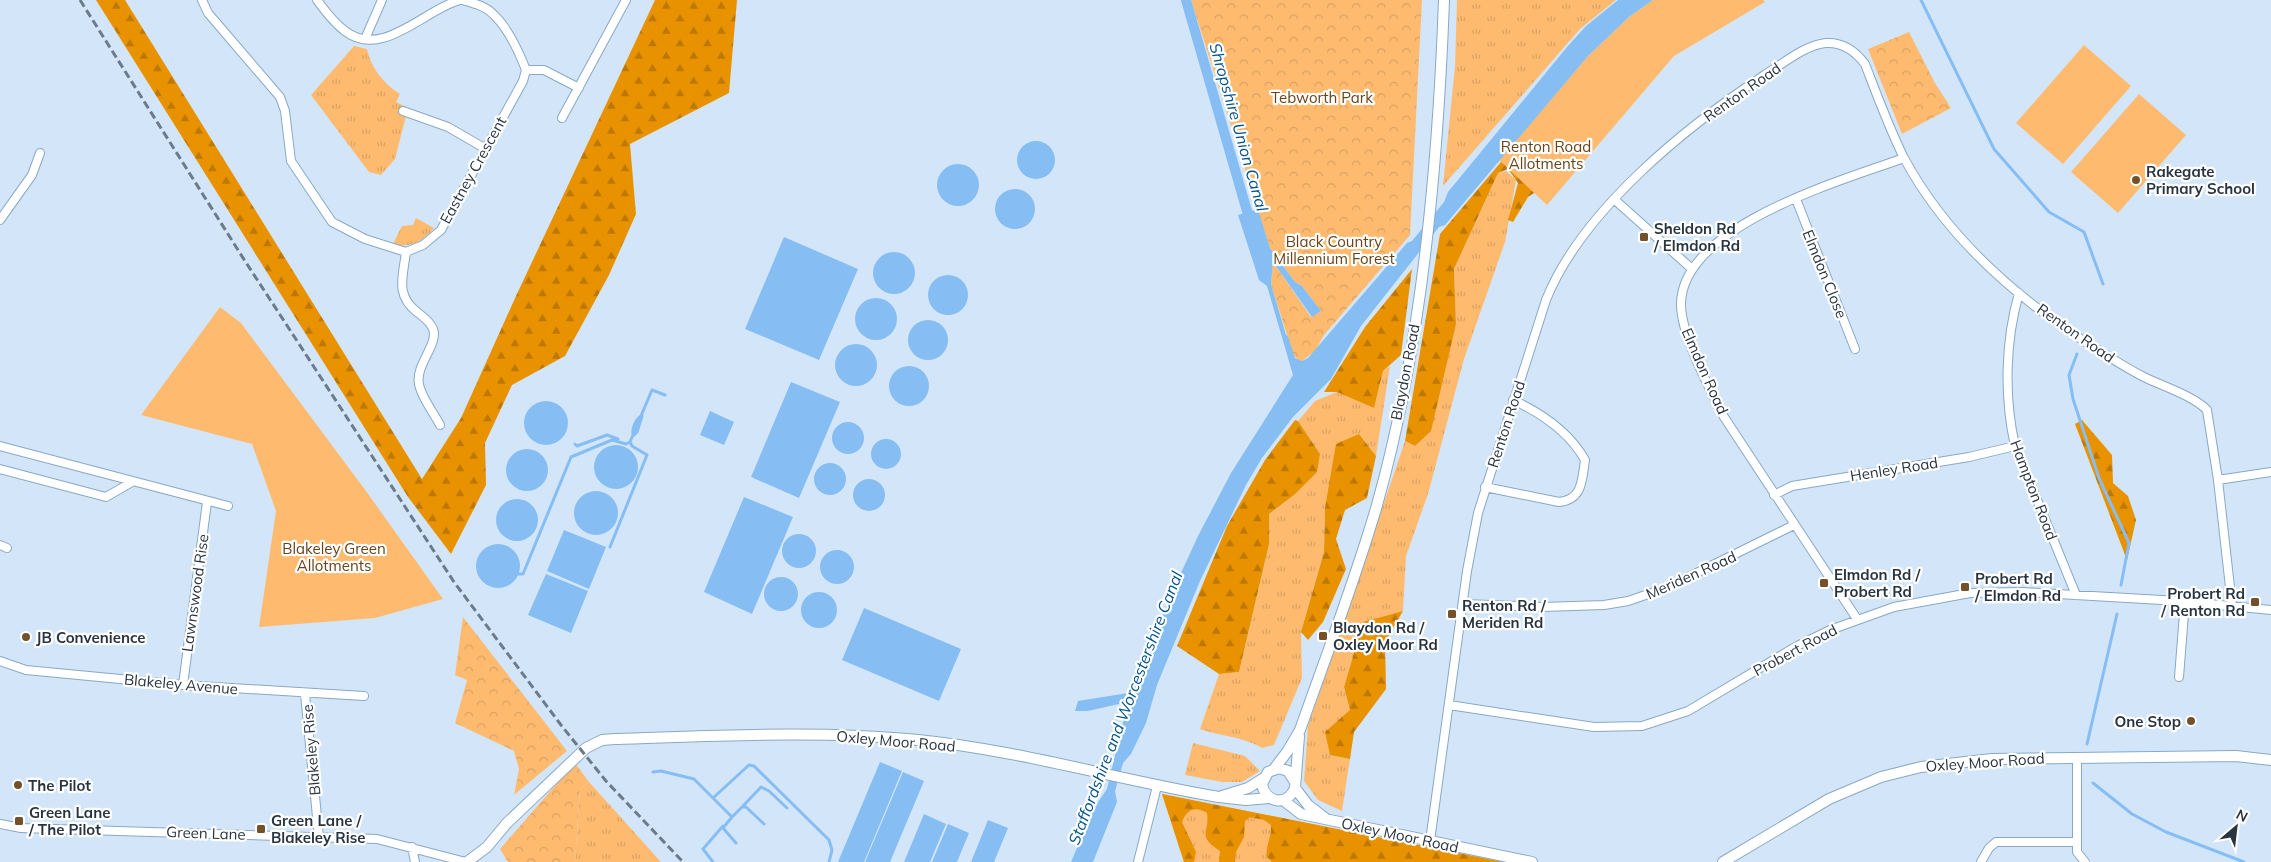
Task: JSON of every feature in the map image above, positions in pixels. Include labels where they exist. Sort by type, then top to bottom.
[{"type":"street","points":[[202,0],[208,13],[280,97],[285,111],[291,161],[322,210],[332,222],[356,235],[391,250],[406,252],[402,292],[406,304],[428,321],[434,330],[433,338],[418,374],[419,385],[440,425]]},
{"type":"street","points":[[317,0],[346,32],[365,39],[378,40],[390,36],[448,3],[461,0],[478,4],[494,14],[507,32],[526,70],[544,70],[580,88]]},
{"type":"street","points":[[365,39],[382,0]]},
{"type":"street","points":[[562,118],[580,88],[626,0]]},
{"type":"street","name":"Blaydon Road","points":[[1274,769],[1288,752],[1300,730],[1353,582],[1377,504],[1400,404],[1420,285],[1433,171],[1444,0]]},
{"type":"street","name":"Renton Road","points":[[1430,841],[1472,543],[1485,487],[1556,277],[1578,245],[1615,200],[1657,157],[1692,127],[1797,54],[1827,43],[1849,48],[1865,64],[1904,158],[1933,204],[1972,250],[2019,293],[2087,343],[2120,363],[2204,406],[2210,415],[2232,606]]},
{"type":"street","name":"Eastney Crescent","points":[[406,252],[423,245],[440,230],[486,149],[523,80],[526,70]]},
{"type":"street","points":[[403,111],[448,127],[486,149]]},
{"type":"street","points":[[0,220],[32,175],[40,153]]},
{"type":"street","name":"Elmdon Road","points":[[1857,620],[1724,417],[1708,386],[1686,333],[1681,314],[1681,302],[1683,290],[1692,269],[1706,253],[1756,216],[1904,158]]},
{"type":"street","name":"Elmdon Close","points":[[1796,199],[1855,349]]},
{"type":"street","points":[[1615,200],[1692,269]]},
{"type":"street","name":"Hampton Road","points":[[2019,293],[2009,354],[2007,403],[2015,446],[2076,595]]},
{"type":"street","points":[[1485,487],[1559,502],[1569,501],[1580,491],[1585,460],[1578,448],[1541,415],[1513,400]]},
{"type":"street","points":[[0,446],[228,506]]},
{"type":"street","name":"Henley Road","points":[[1774,495],[1792,486],[1968,457],[2015,446]]},
{"type":"street","points":[[0,469],[106,497],[132,482]]},
{"type":"street","points":[[2218,480],[2271,472]]},
{"type":"street","name":"Lawnswood Rise","points":[[183,685],[208,502]]},
{"type":"street","name":"Meriden Road","points":[[1463,604],[1543,607],[1604,605],[1628,601],[1666,588],[1794,525]]},
{"type":"street","name":"Probert Road","points":[[1449,705],[1594,727],[1642,726],[1688,711],[1797,646],[1857,620],[1903,605],[1970,593],[2022,592],[2185,601],[2271,610]]},
{"type":"street","points":[[2179,677],[2185,601]]},
{"type":"street","name":"Blakeley Avenue","points":[[0,661],[26,670],[183,685],[305,694],[364,696]]},
{"type":"street","name":"Blakeley Rise","points":[[305,694],[318,837]]},
{"type":"street","name":"Blaydon Road","points":[[1295,785],[1300,730]]},
{"type":"street","name":"Oxley Moor Road","points":[[466,862],[488,847],[507,823],[574,758],[592,745],[615,739],[850,736],[918,740],[984,750],[1219,797],[1246,800],[1269,798]]},
{"type":"street","name":"Oxley Moor Road","points":[[1723,862],[1822,803],[1851,789],[1902,771],[1967,760],[2236,756],[2271,760]]},
{"type":"street","points":[[2077,757],[2076,842],[2077,852],[2085,862]]},
{"type":"street","points":[[1274,769],[1288,771],[1295,785],[1290,796],[1283,800],[1269,798],[1263,790],[1264,778],[1274,769]]},
{"type":"street","name":"Oxley Moor Road","points":[[1219,797],[1248,788],[1264,778]]},
{"type":"street","name":"Oxley Moor Road","points":[[1295,785],[1308,805],[1327,820]]},
{"type":"street","points":[[1138,862],[1157,786]]},
{"type":"street","name":"Oxley Moor Road","points":[[1283,800],[1301,814],[1532,862]]},
{"type":"street","name":"Green Lane","points":[[0,824],[22,828],[376,839],[466,862]]},
{"type":"street","points":[[1982,862],[1988,848],[1996,842],[2076,842]]},
{"type":"street","points":[[412,847],[415,862]]},
{"type":"green space","points":[[96,0],[125,0],[422,479],[461,418],[655,0],[737,0],[729,93],[630,144],[636,214],[609,275],[565,356],[512,385],[485,443],[486,485],[451,554],[408,497]]},
{"type":"green space","name":"Tebworth Park","points":[[1191,0],[1422,0],[1410,235],[1324,335],[1315,351],[1302,361],[1298,360],[1293,354],[1271,284],[1273,262],[1311,317],[1321,311],[1302,286],[1295,282],[1270,248]]},
{"type":"green space","points":[[1457,0],[1616,0],[1580,29],[1443,186],[1455,66]]},
{"type":"green space","name":"Renton Road Allotments","points":[[1653,0],[1763,0],[1765,2],[1674,56],[1547,205],[1499,160],[1588,56],[1629,17]]},
{"type":"green space","points":[[1909,32],[1935,83],[1951,108],[1902,134],[1868,49]]},
{"type":"green space","points":[[2084,45],[2131,86],[2063,164],[2016,123]]},
{"type":"green space","points":[[354,46],[367,49],[379,75],[400,94],[396,102],[408,108],[395,159],[381,175],[369,172],[311,95]]},
{"type":"green space","points":[[2139,94],[2186,135],[2118,213],[2071,172]]},
{"type":"green space","points":[[1512,149],[1537,191],[1528,197],[1513,222],[1508,220],[1518,183],[1508,169],[1498,173],[1454,269],[1456,324],[1431,431],[1415,446],[1405,441],[1440,234]]},
{"type":"green space","points":[[1506,171],[1516,180],[1505,242],[1464,359],[1428,494],[1406,556],[1403,611],[1363,622],[1344,687],[1350,710],[1330,755],[1350,759],[1342,811],[1318,800],[1304,781],[1308,726],[1405,441],[1415,446],[1456,324],[1454,269],[1498,173]]},
{"type":"green space","points":[[416,218],[434,228],[416,243],[406,245],[393,244],[402,226],[413,225]]},
{"type":"green space","points":[[1412,269],[1401,355],[1383,371],[1374,408],[1337,392],[1324,392],[1365,327]]},
{"type":"green space","name":"Blakeley Green Allotments","points":[[220,307],[241,323],[366,491],[443,599],[375,618],[259,627],[276,511],[252,444],[141,415]]},
{"type":"green space","points":[[1390,366],[1376,456],[1359,434],[1325,508],[1324,552],[1301,632],[1302,678],[1274,745],[1262,748],[1248,741],[1200,729],[1219,674],[1239,672],[1269,544],[1269,514],[1294,495],[1320,454],[1298,421],[1315,401],[1337,392],[1374,407],[1383,371]]},
{"type":"green space","points":[[1295,420],[1298,421],[1320,454],[1317,472],[1294,495],[1269,514],[1269,544],[1239,672],[1219,674],[1177,646],[1227,526],[1265,460]]},
{"type":"green space","points":[[2082,420],[2112,455],[2113,483],[2128,496],[2136,520],[2127,560],[2075,424]]},
{"type":"green space","points":[[1359,434],[1376,456],[1367,498],[1345,510],[1336,539],[1346,569],[1323,622],[1308,640],[1301,632],[1324,552],[1325,508],[1336,444]]},
{"type":"green space","points":[[1403,611],[1385,642],[1386,689],[1354,732],[1350,759],[1330,755],[1325,732],[1350,710],[1344,687],[1363,622]]},
{"type":"green space","points":[[463,617],[567,751],[514,795],[519,769],[514,751],[455,723],[467,680],[455,675]]},
{"type":"green space","points":[[1193,743],[1245,756],[1260,771],[1242,782],[1222,782],[1185,775]]},
{"type":"green space","points":[[575,763],[589,782],[580,789],[575,862],[508,862],[500,849]]},
{"type":"green space","points":[[589,782],[661,862],[575,862],[580,789]]},
{"type":"green space","points":[[1162,794],[1503,862],[1184,862]]},
{"type":"green space","points":[[1162,794],[1503,862],[1272,862],[1267,857],[1271,825],[1264,820],[1250,817],[1245,821],[1244,837],[1236,852],[1235,862],[1219,862],[1220,851],[1206,837],[1207,813],[1195,809],[1186,814],[1182,822],[1196,852],[1194,862],[1184,862]]},
{"type":"water","points":[[1618,0],[1653,0],[1629,17],[1588,56],[1445,225],[1439,227],[1361,326],[1331,379],[1293,417],[1262,458],[1246,485],[1200,581],[1157,685],[1146,723],[1131,754],[1123,763],[1115,791],[1117,802],[1093,862],[1071,862],[1094,808],[1107,789],[1127,706],[1123,703],[1088,711],[1075,711],[1078,701],[1128,693],[1134,690],[1170,597],[1198,536],[1231,473],[1293,375],[1267,286],[1259,280],[1238,215],[1258,209],[1270,248],[1295,282],[1302,286],[1321,311],[1312,317],[1273,262],[1271,284],[1295,358],[1302,361],[1308,358],[1407,243],[1412,241],[1444,202],[1448,192],[1567,47],[1586,26]]},
{"type":"water","points":[[1036,141],[1049,147],[1055,160],[1049,173],[1036,179],[1023,173],[1017,160],[1023,147]]},
{"type":"water","points":[[958,164],[973,170],[979,185],[973,200],[958,206],[943,200],[937,185],[943,170]]},
{"type":"water","points":[[1015,189],[1029,195],[1035,209],[1029,223],[1015,229],[1001,223],[995,209],[1001,195]]},
{"type":"water","points":[[784,237],[858,269],[819,360],[745,329]]},
{"type":"water","points":[[890,252],[898,252],[909,258],[915,273],[909,288],[898,294],[890,294],[879,288],[873,277],[873,269],[879,258]]},
{"type":"water","points":[[952,275],[959,278],[965,284],[968,295],[967,303],[959,312],[952,315],[944,315],[937,312],[929,303],[928,291],[931,284],[940,276]]},
{"type":"water","points":[[872,298],[880,298],[891,304],[897,319],[891,334],[880,340],[872,340],[861,334],[855,323],[855,315],[861,304]]},
{"type":"water","points":[[932,320],[939,323],[945,329],[948,340],[947,348],[939,357],[932,360],[924,360],[917,357],[909,348],[908,336],[911,329],[920,321]]},
{"type":"water","points":[[852,344],[860,344],[871,350],[877,365],[871,380],[860,386],[852,386],[841,380],[835,369],[835,361],[841,350]]},
{"type":"water","points":[[913,366],[920,369],[926,375],[929,386],[928,394],[920,403],[913,406],[905,406],[898,403],[890,394],[889,382],[892,375],[901,367]]},
{"type":"water","points":[[791,382],[840,402],[799,498],[751,477]]},
{"type":"water","points":[[546,401],[558,405],[564,411],[568,423],[564,435],[558,441],[546,445],[534,441],[528,435],[524,423],[528,411],[534,405]]},
{"type":"water","points":[[710,411],[734,422],[724,445],[700,435]]},
{"type":"water","points":[[848,422],[860,426],[864,438],[860,450],[848,454],[836,450],[832,438],[836,426]]},
{"type":"water","points":[[886,439],[897,443],[901,454],[897,465],[886,469],[875,465],[871,454],[875,443]]},
{"type":"water","points":[[616,445],[628,449],[634,455],[638,467],[634,479],[628,485],[616,489],[604,485],[598,479],[594,467],[598,455],[604,449]]},
{"type":"water","points":[[531,449],[539,452],[545,458],[548,470],[545,482],[539,488],[523,491],[515,488],[509,482],[506,466],[509,458],[515,452]]},
{"type":"water","points":[[830,463],[842,467],[846,479],[842,491],[830,495],[818,491],[814,479],[818,467]]},
{"type":"water","points":[[869,479],[875,480],[880,484],[884,489],[884,501],[880,506],[875,510],[869,511],[863,510],[858,506],[854,501],[853,495],[854,489],[858,484],[863,480]]},
{"type":"water","points":[[596,491],[608,495],[614,501],[618,513],[614,525],[608,531],[596,535],[584,531],[578,525],[574,513],[578,501],[584,495]]},
{"type":"water","points":[[744,497],[793,517],[752,614],[704,592]]},
{"type":"water","points":[[521,499],[529,502],[535,508],[538,520],[535,532],[529,538],[513,541],[505,538],[499,532],[496,516],[499,508],[505,502]]},
{"type":"water","points":[[564,530],[606,547],[589,589],[547,571]]},
{"type":"water","points":[[799,534],[811,539],[816,551],[811,563],[799,568],[787,563],[782,551],[787,539]]},
{"type":"water","points":[[498,544],[510,548],[516,554],[520,566],[516,578],[510,584],[498,588],[486,584],[480,578],[476,566],[480,554],[486,548]]},
{"type":"water","points":[[837,550],[844,551],[849,555],[853,560],[853,574],[849,579],[844,583],[837,584],[830,583],[825,579],[821,574],[820,567],[821,560],[825,555],[830,551]]},
{"type":"water","points":[[546,574],[588,591],[571,633],[528,615]]},
{"type":"water","points":[[781,577],[788,578],[793,582],[797,587],[797,601],[793,606],[788,610],[781,611],[774,610],[769,606],[765,601],[764,594],[765,587],[769,582],[774,578]]},
{"type":"water","points":[[819,592],[826,593],[832,597],[836,603],[836,617],[832,623],[826,627],[819,628],[812,627],[806,623],[802,617],[801,610],[802,603],[806,597],[812,593]]},
{"type":"water","points":[[864,608],[961,649],[939,701],[842,660]]},
{"type":"water","points":[[880,762],[902,771],[864,862],[838,862]]},
{"type":"water","points":[[903,772],[924,781],[890,862],[865,862]]},
{"type":"water","points":[[924,814],[946,824],[930,862],[904,862]]},
{"type":"water","points":[[988,820],[1008,828],[994,862],[971,862]]},
{"type":"water","points":[[948,824],[969,833],[957,862],[932,862]]},
{"type":"waterway","name":"Shropshire Union Canal","points":[[1186,0],[1251,225]]},
{"type":"waterway","points":[[1921,0],[1994,149],[2049,212],[2084,232],[2103,284]]},
{"type":"waterway","points":[[2077,354],[2069,375],[2073,399],[2099,478],[2129,543],[2121,585]]},
{"type":"waterway","points":[[610,547],[647,455],[632,446],[630,442],[652,390],[665,395]]},
{"type":"waterway","points":[[633,434],[635,424],[641,416]]},
{"type":"waterway","points":[[634,435],[637,432],[642,416]]},
{"type":"waterway","points":[[575,444],[577,446],[607,435],[618,439]]},
{"type":"waterway","points":[[518,574],[523,574],[571,457],[612,440],[626,444],[630,442]]},
{"type":"waterway","points":[[2087,744],[2117,614]]},
{"type":"waterway","points":[[713,798],[749,765],[754,766],[829,840],[832,850],[829,862]]},
{"type":"waterway","points":[[653,772],[661,771],[694,779],[732,817],[742,807],[746,807],[764,824]]},
{"type":"waterway","points":[[2093,783],[2132,814],[2166,832],[2244,862]]},
{"type":"waterway","points":[[743,806],[761,787],[769,791],[787,808]]},
{"type":"waterway","points":[[732,817],[723,828],[736,843]]},
{"type":"waterway","points":[[713,862],[703,849],[723,826]]},
{"type":"railway","points":[[80,0],[245,261],[454,582],[561,725],[606,781],[683,862]]},
{"type":"place","name":"Rakegate Primary School","points":[[2136,180]]},
{"type":"place","name":"Sheldon Rd / Elmdon Rd","points":[[1644,237]]},
{"type":"place","name":"Elmdon Rd / Probert Rd","points":[[1824,583]]},
{"type":"place","name":"Probert Rd / Elmdon Rd","points":[[1965,587]]},
{"type":"place","name":"Probert Rd / Renton Rd","points":[[2255,602]]},
{"type":"place","name":"Renton Rd / Meriden Rd","points":[[1452,614]]},
{"type":"place","name":"Blaydon Rd / Oxley Moor Rd","points":[[1323,636]]},
{"type":"place","name":"JB Convenience","points":[[26,637]]},
{"type":"place","name":"One Stop","points":[[2191,721]]},
{"type":"place","name":"The Pilot","points":[[18,785]]},
{"type":"place","name":"Green Lane / The Pilot","points":[[19,821]]},
{"type":"place","name":"Green Lane / Blakeley Rise","points":[[261,829]]},
{"type":"park label","name":"Black Country Millennium Forest","points":[[1334,250]]},
{"type":"water label","name":"Staffordshire and Worcestershire Canal","points":[[1125,708]]}]
